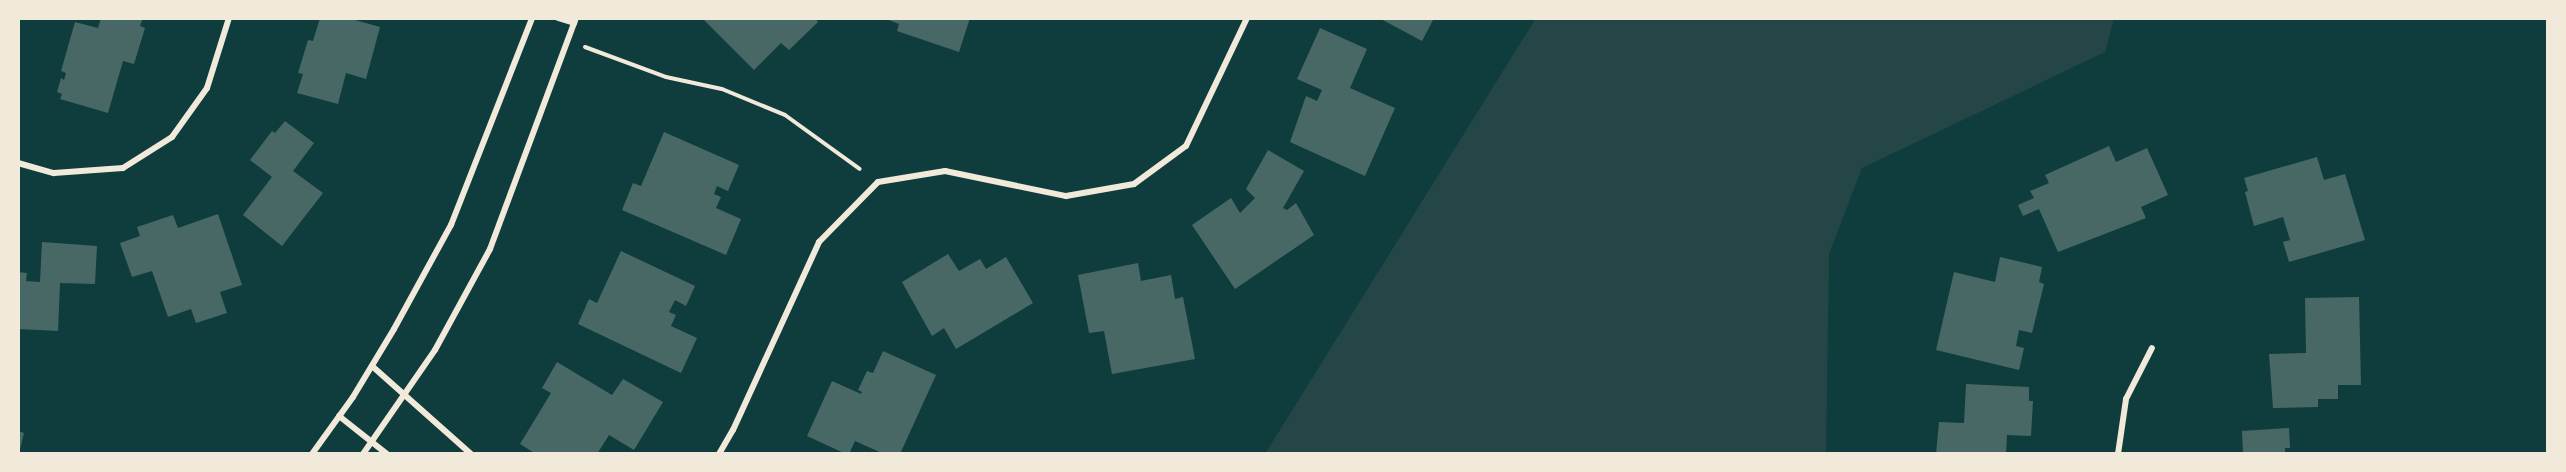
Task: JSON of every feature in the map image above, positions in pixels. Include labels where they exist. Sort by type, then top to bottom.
[{"type":"street","points":[[18,163],[54,173],[123,168],[172,137],[207,88],[229,18]]},
{"type":"street","points":[[312,454],[372,366],[451,225],[532,18]]},
{"type":"street","points":[[363,454],[435,350],[490,249],[575,20],[558,18]]},
{"type":"street","points":[[719,454],[733,430],[819,242],[878,182],[945,171],[1066,196],[1134,184],[1186,146],[1247,18]]},
{"type":"street","points":[[2118,454],[2126,399],[2152,348]]},
{"type":"street","points":[[372,366],[471,454]]},
{"type":"street","points":[[339,416],[387,454]]},
{"type":"path","points":[[568,40],[666,77],[722,89],[785,115],[878,182]]},
{"type":"shaded area","points":[[1536,18],[2114,18],[2105,52],[1862,168],[1829,254],[1826,454],[1265,454]]},
{"type":"building","points":[[101,18],[143,18],[140,26],[145,28],[134,64],[123,61],[108,113],[60,99],[62,94],[57,92],[61,78],[64,80],[66,73],[61,71],[75,22],[98,28]]},
{"type":"building","points":[[320,18],[348,18],[380,27],[366,79],[346,73],[338,104],[297,93],[303,74],[298,73],[308,40],[313,41]]},
{"type":"building","points":[[707,18],[815,18],[818,22],[789,50],[781,43],[754,70],[704,20]]},
{"type":"building","points":[[884,18],[970,18],[959,52],[897,31],[899,24]]},
{"type":"building","points":[[1379,18],[1434,18],[1422,41]]},
{"type":"building","points":[[1320,28],[1367,49],[1350,88],[1395,108],[1365,176],[1290,142],[1306,96],[1317,101],[1322,90],[1297,79]]},
{"type":"building","points":[[285,121],[314,143],[293,171],[323,193],[282,246],[243,215],[272,177],[250,160],[272,131],[275,133]]},
{"type":"building","points":[[664,132],[739,165],[728,191],[717,186],[714,194],[721,197],[716,208],[741,219],[726,255],[622,210],[633,183],[641,186]]},
{"type":"building","points":[[2109,146],[2116,162],[2147,148],[2168,195],[2141,207],[2146,218],[2058,252],[2039,209],[2023,216],[2018,205],[2034,198],[2030,191],[2049,183],[2045,175]]},
{"type":"building","points":[[1268,150],[1304,171],[1283,208],[1287,210],[1296,203],[1314,235],[1235,289],[1192,225],[1231,198],[1240,213],[1255,198],[1246,189]]},
{"type":"building","points":[[2317,157],[2324,180],[2345,174],[2365,240],[2289,262],[2283,242],[2290,240],[2283,217],[2254,226],[2245,192],[2248,191],[2244,178]]},
{"type":"building","points":[[218,214],[242,285],[220,292],[227,313],[196,323],[191,309],[168,317],[152,271],[132,277],[120,243],[140,236],[137,227],[173,215],[178,228]]},
{"type":"building","points":[[42,242],[97,246],[95,284],[60,283],[58,331],[18,329],[18,272],[27,273],[26,281],[40,282]]},
{"type":"building","points":[[621,251],[695,286],[686,306],[675,300],[669,312],[676,315],[671,326],[697,338],[681,373],[578,324],[589,299],[597,303]]},
{"type":"building","points":[[948,254],[959,271],[980,259],[986,269],[1006,257],[1033,303],[956,349],[944,328],[932,336],[902,282]]},
{"type":"building","points":[[2000,257],[2042,267],[2039,282],[2044,284],[2032,333],[2019,330],[2016,346],[2024,348],[2019,370],[1936,350],[1954,272],[1995,282]]},
{"type":"building","points":[[1138,263],[1141,281],[1171,275],[1175,299],[1183,297],[1195,359],[1112,374],[1104,331],[1089,333],[1078,275]]},
{"type":"building","points":[[2359,297],[2361,385],[2338,385],[2338,399],[2318,399],[2318,407],[2273,408],[2269,354],[2306,353],[2305,298]]},
{"type":"building","points":[[883,351],[936,375],[900,454],[884,454],[855,441],[849,454],[846,454],[807,436],[832,381],[861,394],[862,392],[858,390],[867,371],[873,373]]},
{"type":"building","points":[[557,362],[612,395],[623,379],[663,402],[634,450],[609,435],[597,454],[536,454],[520,444],[551,393],[542,388]]},
{"type":"building","points":[[1966,384],[2029,387],[2029,401],[2033,401],[2031,436],[2007,435],[2006,454],[1936,454],[1939,422],[1964,423]]},
{"type":"building","points":[[2289,428],[2290,448],[2285,448],[2285,454],[2243,454],[2242,431]]},
{"type":"building","points":[[18,431],[24,433],[19,453],[18,453]]}]
